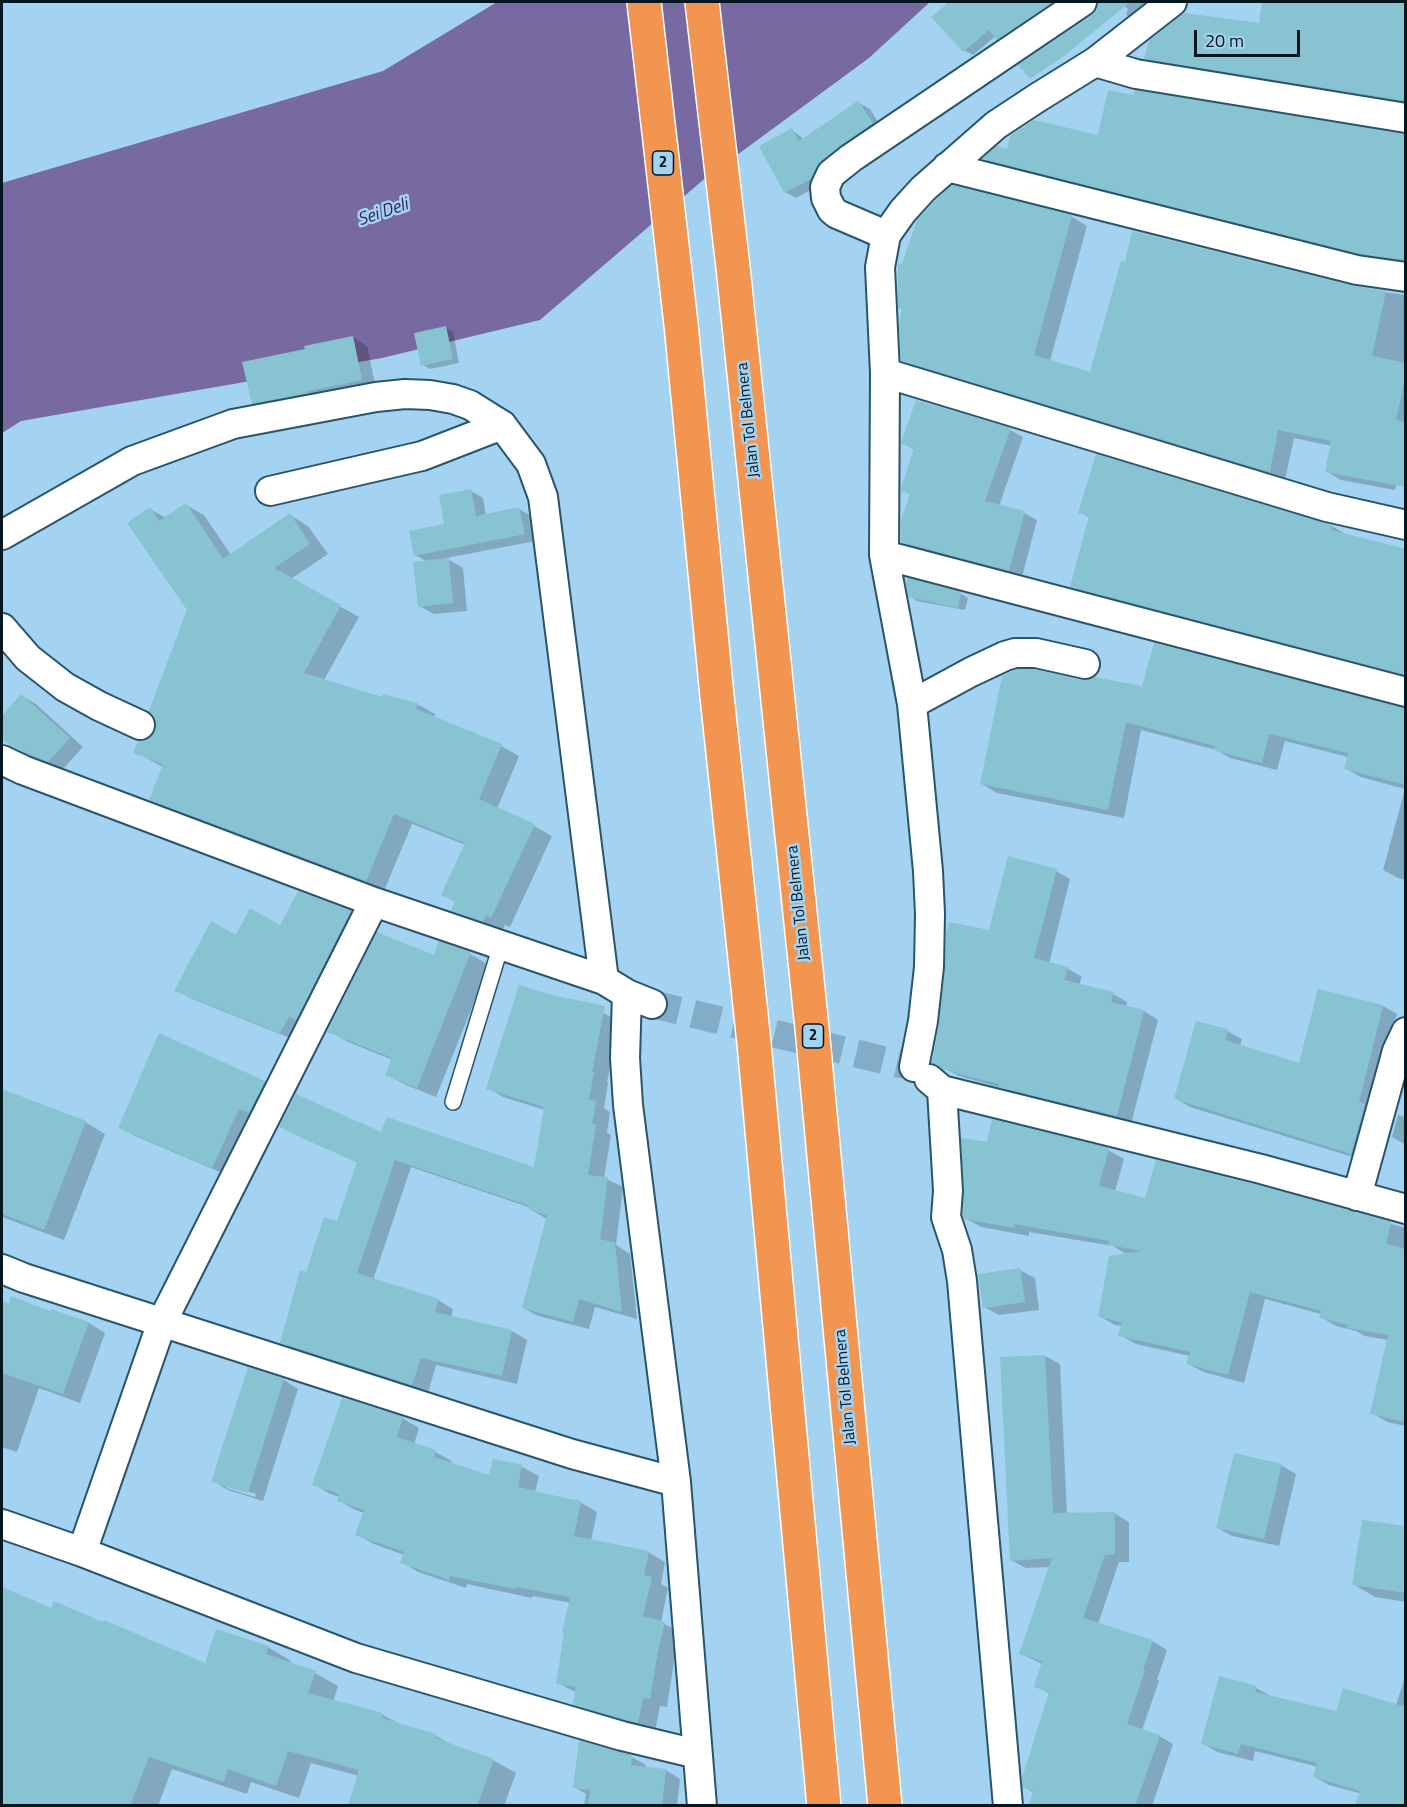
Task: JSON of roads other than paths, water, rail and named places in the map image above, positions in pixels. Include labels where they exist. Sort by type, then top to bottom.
[{"type":"highway","name":"2","points":[[644,2],[681,324],[755,1055],[824,1806]]},
{"type":"highway","name":"Jalan Tol Belmera","points":[[702,2],[733,267],[813,1040],[885,1806]]},
{"type":"street","points":[[886,235],[832,210],[826,198],[825,187],[831,174],[851,158],[1082,2]]},
{"type":"street","points":[[1172,2],[1095,62],[996,126],[923,189],[886,235],[880,267],[885,373],[884,555],[912,704],[930,914],[929,967],[923,1021],[909,1066],[942,1090],[1261,1169],[1406,1209]]},
{"type":"street","points":[[1095,62],[1136,74],[1406,118]]},
{"type":"street","points":[[947,167],[1357,270],[1406,277]]},
{"type":"street","points":[[885,373],[1327,507],[1406,525]]},
{"type":"street","points":[[2,536],[132,461],[233,424],[376,397],[405,394],[453,399],[470,405],[502,425],[531,464],[543,497],[628,993],[625,1058],[628,1105],[676,1482],[702,1806]]},
{"type":"street","points":[[270,491],[422,456],[502,425]]},
{"type":"street","points":[[884,555],[1406,692]]},
{"type":"street","points":[[2,628],[28,658],[65,687],[140,725]]},
{"type":"street","points":[[912,704],[971,672],[1014,653],[1036,653],[1085,664]]},
{"type":"street","points":[[2,760],[23,770],[374,902],[501,945],[628,993]]},
{"type":"street","points":[[82,1552],[162,1322],[374,902]]},
{"type":"street","points":[[1357,1196],[1397,1051],[1406,1032]]},
{"type":"street","points":[[942,1090],[948,1191],[946,1217],[957,1250],[962,1281],[1008,1806]]},
{"type":"street","points":[[2,1269],[572,1454],[676,1482]]},
{"type":"street","points":[[2,1524],[82,1552],[356,1658],[622,1736],[697,1754]]},
{"type":"lane","points":[[453,1102],[501,945]]},
{"type":"water","name":"Sei Deli","points":[[497,2],[930,2],[869,58],[703,180],[540,320],[382,358],[21,421],[2,433],[2,183],[383,71]]},
{"type":"tunnel","points":[[652,1004],[904,1065]]}]
